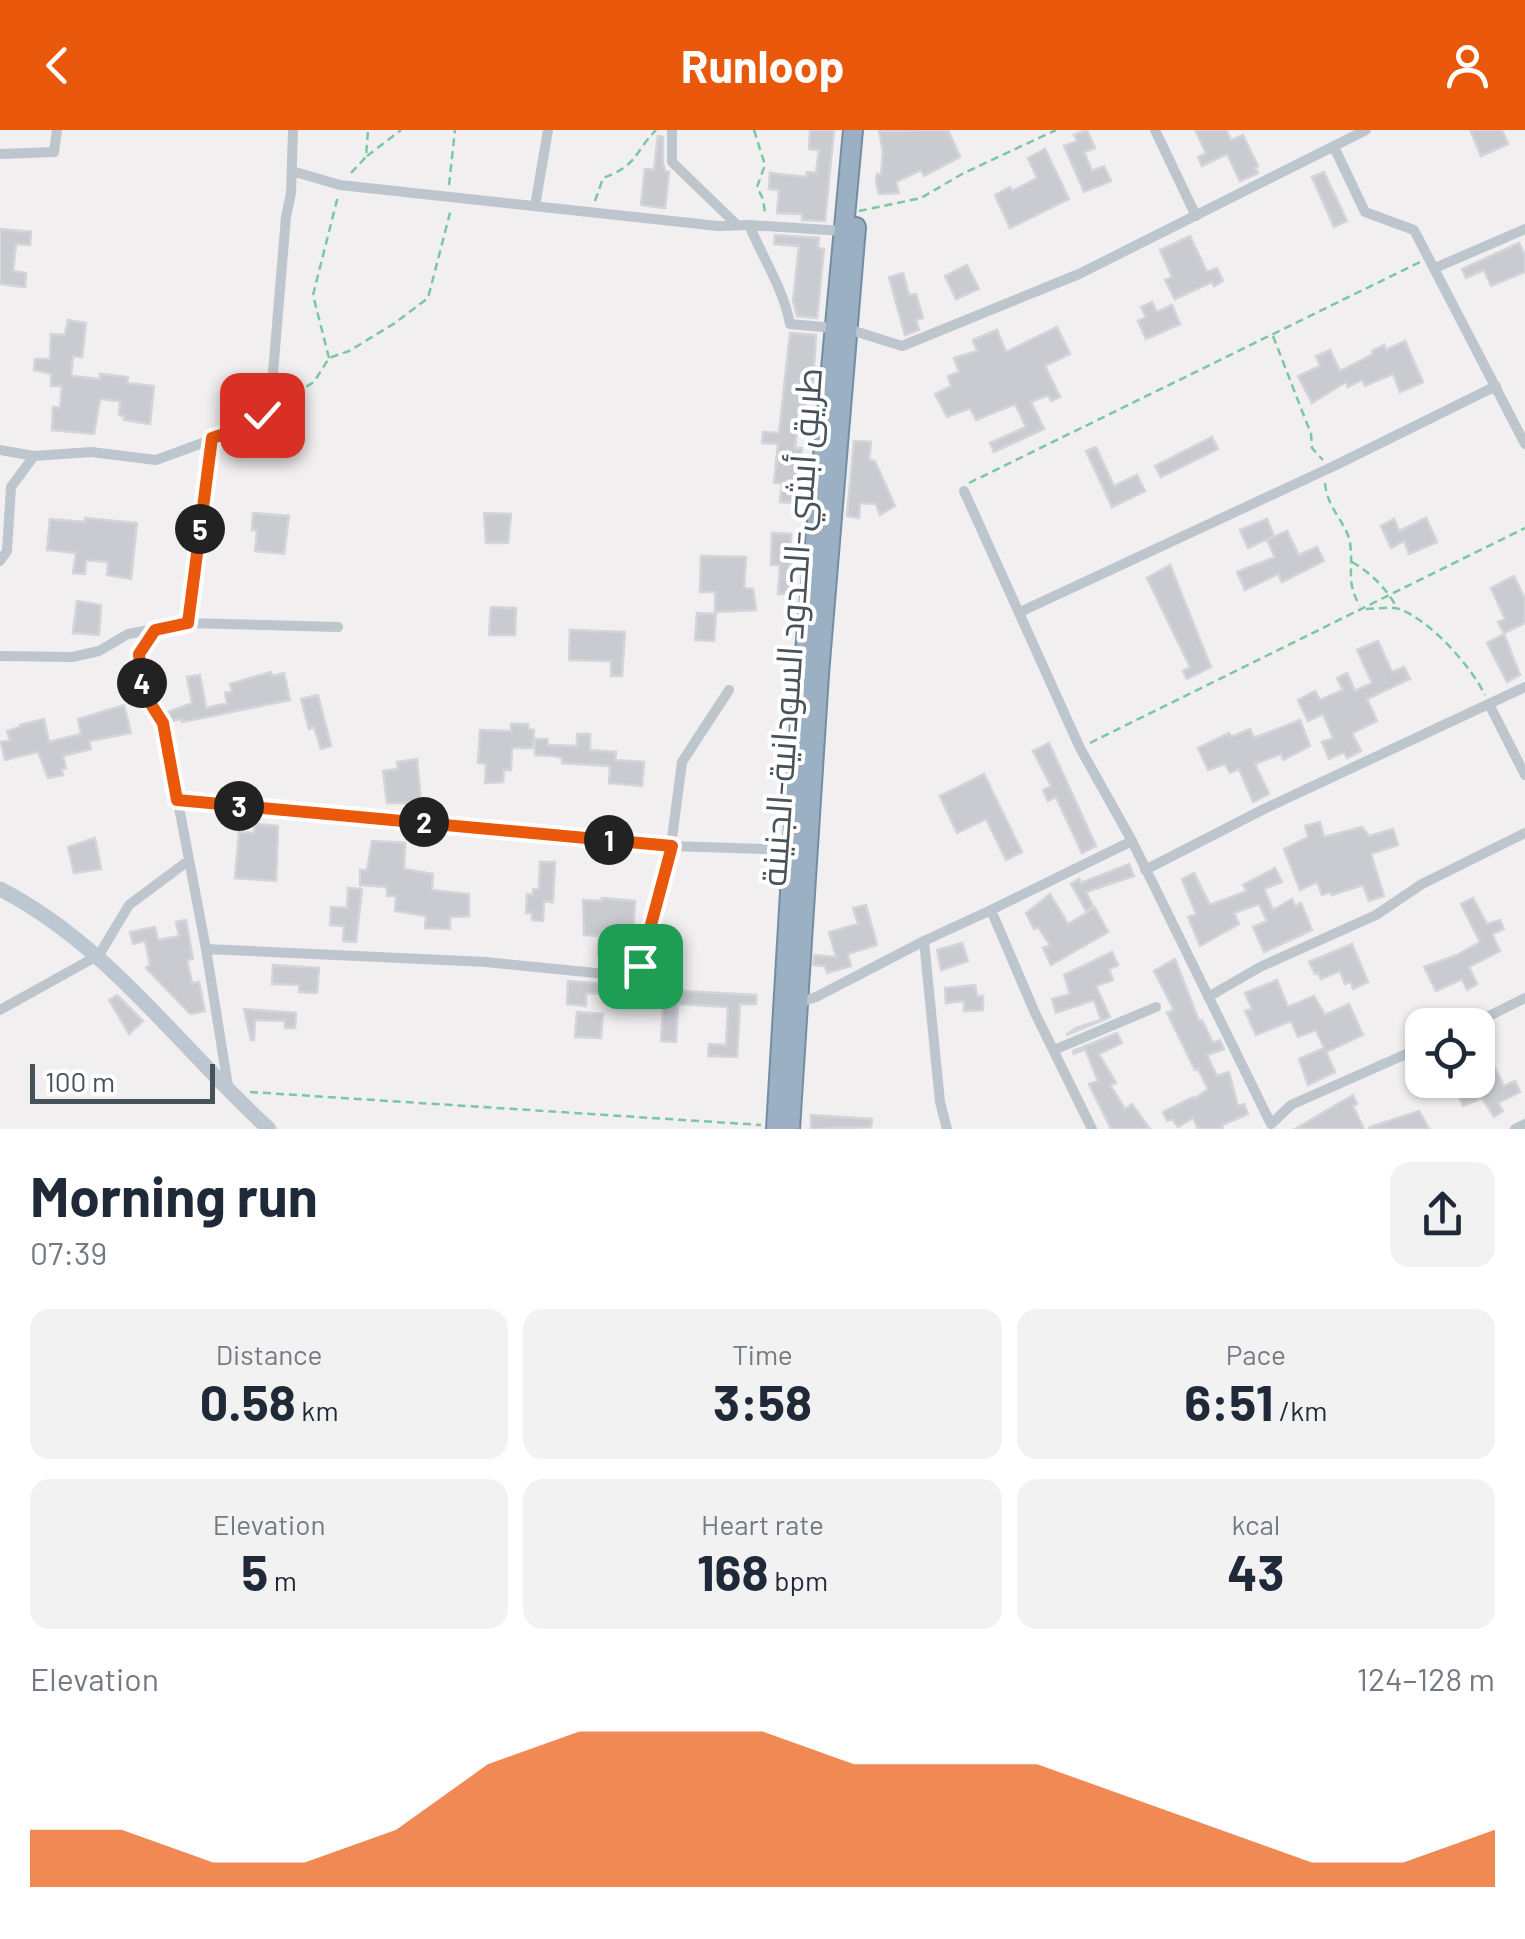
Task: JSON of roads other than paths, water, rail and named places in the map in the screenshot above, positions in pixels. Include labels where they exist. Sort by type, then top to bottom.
[{"type":"highway","points":[[841,328],[853,130]]},
{"type":"highway","name":"طريق أبشي-الحدود السودانية-الجنينة","points":[[781,1128],[841,328],[858,211],[864,130]]},
{"type":"main road","points":[[0,889],[54,920],[98,955],[228,1092],[269,1129]]},
{"type":"street","points":[[0,154],[54,152],[57,130]]},
{"type":"street","points":[[0,450],[34,456],[91,452],[156,460],[246,427],[270,409],[294,130]]},
{"type":"street","points":[[535,206],[548,130]]},
{"type":"street","points":[[672,130],[672,162],[736,224]]},
{"type":"street","points":[[1155,130],[1196,216]]},
{"type":"street","points":[[749,225],[774,283],[786,300],[790,324],[841,328],[902,346],[1079,274],[1366,130]]},
{"type":"street","points":[[1334,148],[1365,212],[1414,230],[1525,442]]},
{"type":"street","points":[[292,171],[340,185],[718,226],[844,231]]},
{"type":"street","points":[[1432,263],[1525,229]]},
{"type":"street","points":[[1020,612],[1496,386]]},
{"type":"street","points":[[188,623],[212,438]]},
{"type":"street","points":[[0,561],[7,551],[11,488],[34,456]]},
{"type":"street","points":[[959,490],[1020,612],[1080,748],[1132,841],[1270,1127],[1291,1104],[1405,1054]]},
{"type":"street","points":[[0,656],[72,657],[99,651],[128,634],[188,623],[338,627]]},
{"type":"street","points":[[155,630],[139,654],[142,690],[163,723],[228,1092]]},
{"type":"street","points":[[1145,870],[1264,809],[1525,687]]},
{"type":"street","points":[[206,950],[486,962],[626,976],[640,966],[672,846],[682,762],[729,690]]},
{"type":"street","points":[[1490,704],[1525,775]]},
{"type":"street","points":[[177,800],[672,846],[799,850]]},
{"type":"street","points":[[1208,997],[1260,968],[1376,916],[1422,884],[1525,833]]},
{"type":"street","points":[[789,1005],[816,998],[1132,841]]},
{"type":"street","points":[[0,1010],[98,955],[129,905],[188,861]]},
{"type":"street","points":[[990,910],[1092,1129]]},
{"type":"street","points":[[924,941],[946,1129]]},
{"type":"street","points":[[1495,1013],[1525,998]]},
{"type":"street","points":[[1054,1050],[1156,1006]]},
{"type":"street","points":[[1515,1129],[1525,1124]]}]
